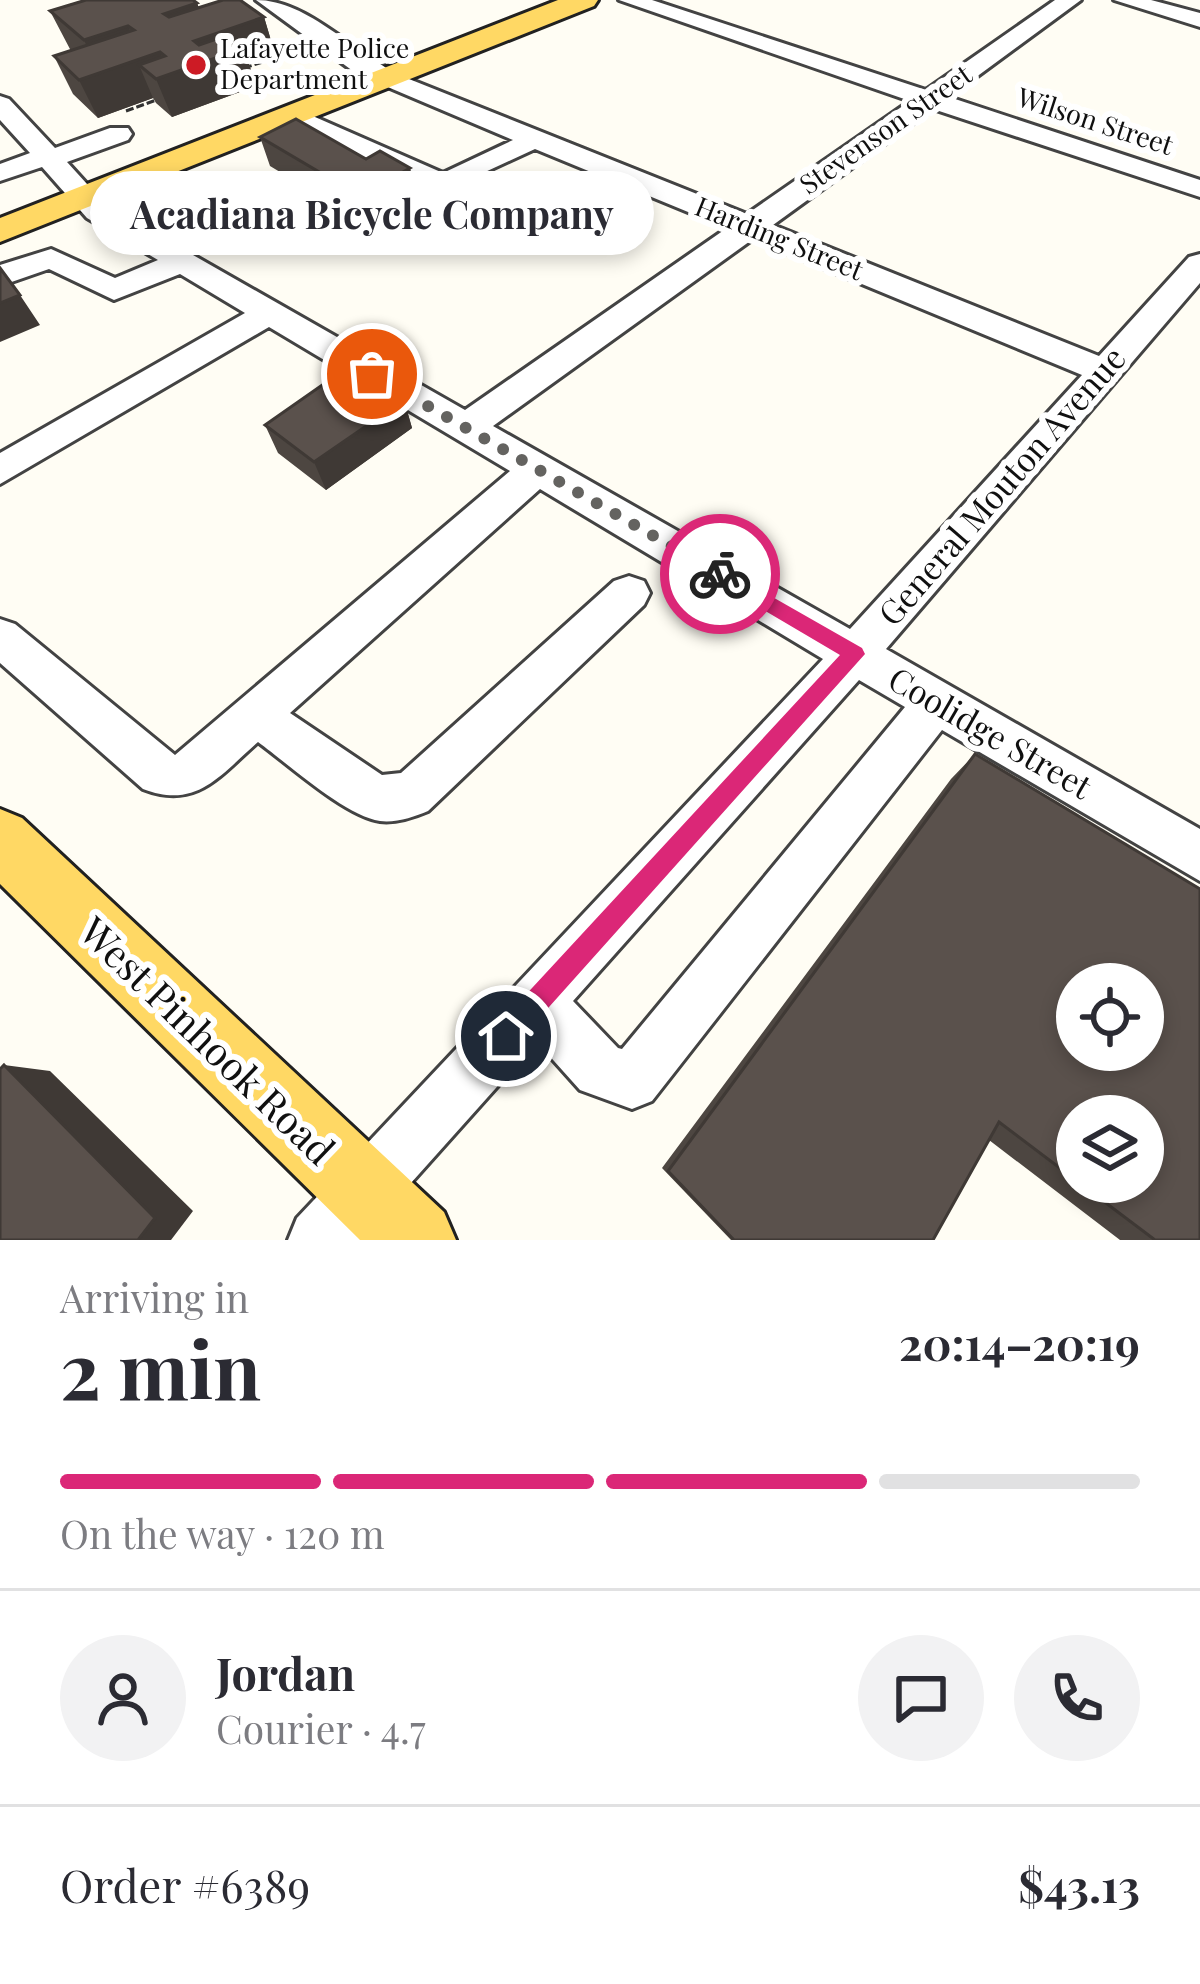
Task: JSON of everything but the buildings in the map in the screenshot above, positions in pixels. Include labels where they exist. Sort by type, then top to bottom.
[{"type":"main road","points":[[0,231],[584,0]]},
{"type":"main road","name":"West Pinhook Road","points":[[0,840],[366,1224]]},
{"type":"street","name":"Harding Street","points":[[267,0],[386,78],[1104,371]]},
{"type":"street","name":"Wilson Street","points":[[630,0],[1200,189]]},
{"type":"street","name":"Stevenson Street","points":[[468,426],[1070,0]]},
{"type":"street","points":[[1126,0],[1200,20]]},
{"type":"street","name":"Coolidge Street","points":[[0,104],[12,133],[49,157],[97,212],[1200,856]]},
{"type":"street","points":[[290,116],[443,183],[535,139]]},
{"type":"street","points":[[0,173],[118,134]]},
{"type":"street","points":[[3,270],[61,259],[114,290],[182,262]]},
{"type":"street","name":"General Mouton Avenue","points":[[366,1224],[537,1002],[855,654],[1200,264]]},
{"type":"street","points":[[0,470],[268,313]]},
{"type":"street","points":[[0,637],[160,773],[175,777],[192,770],[538,468]]},
{"type":"street","points":[[255,714],[367,792],[380,798],[411,795],[629,593]]},
{"type":"street","points":[[537,1002],[599,1070],[632,1081],[937,702]]},
{"type":"path","points":[[230,73],[283,54],[334,46]]},
{"type":"way so far","points":[[372,374],[720,574]]},
{"type":"place","name":"Lafayette Police Department","points":[[196,65]]},
{"type":"place","name":"Acadiana Bicycle Company","points":[[372,374]]},
{"type":"route","points":[[506,1036],[855,654],[720,574]]}]
